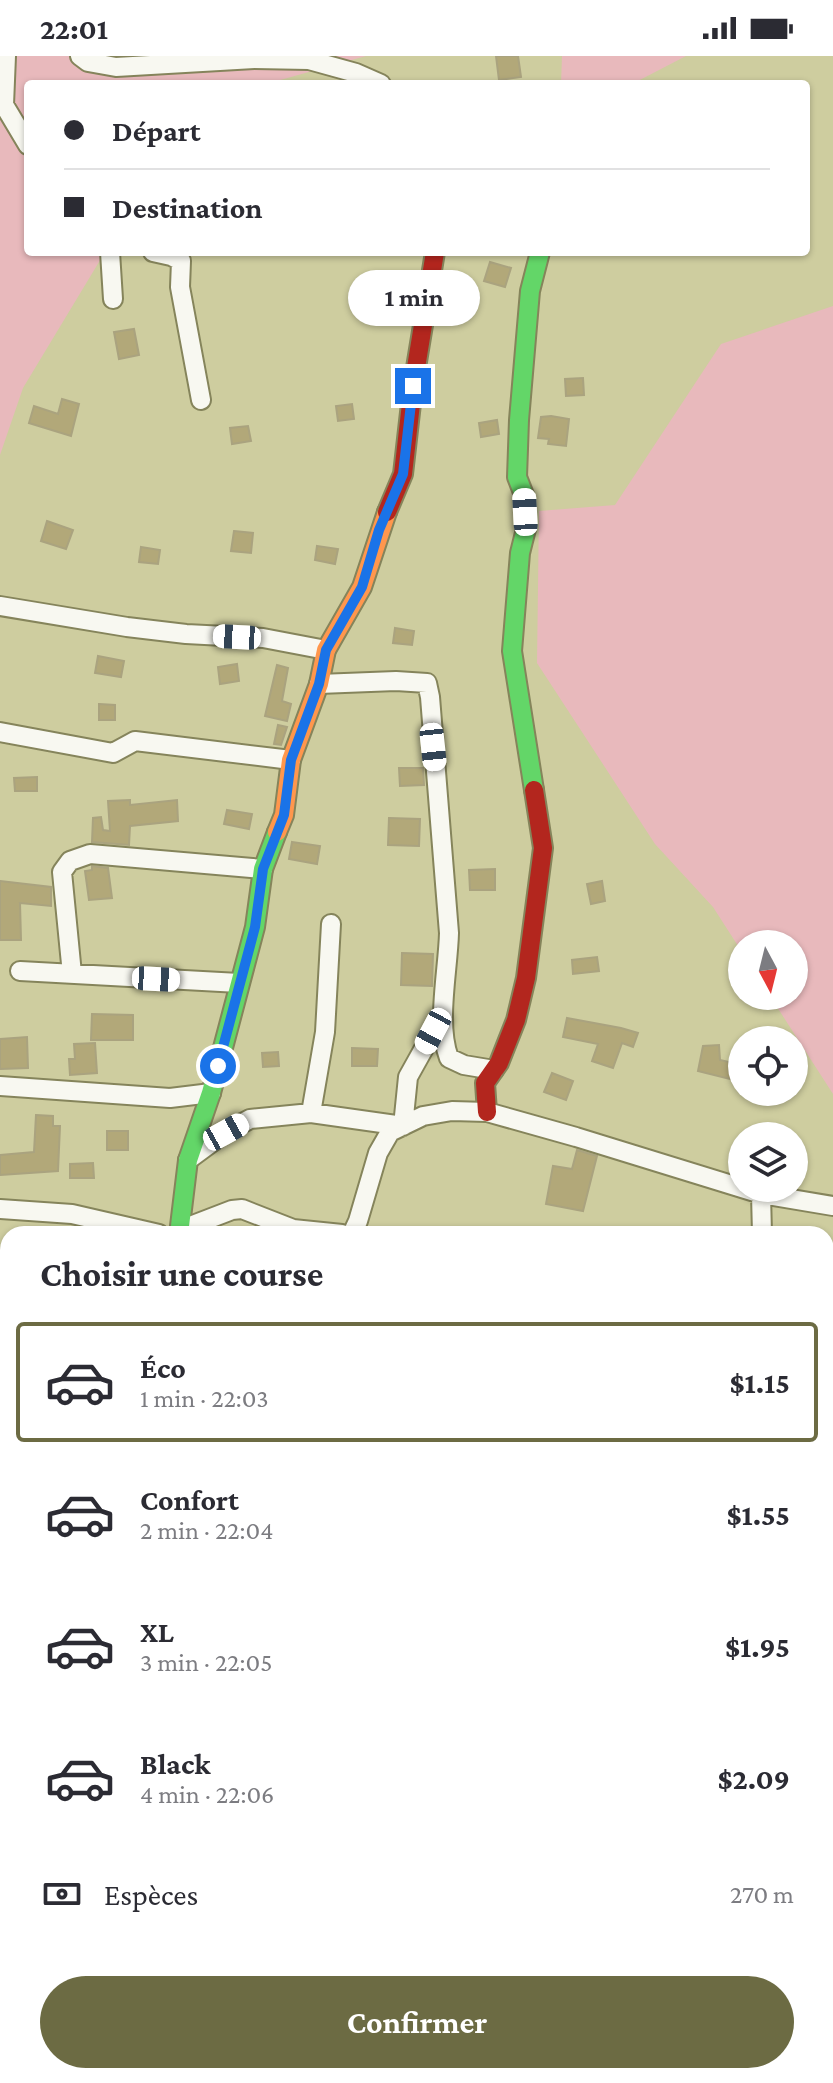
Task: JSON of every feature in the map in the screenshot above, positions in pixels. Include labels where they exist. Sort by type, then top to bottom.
[{"type":"street","points":[[6,56],[4,105],[24,138]]},
{"type":"street","points":[[80,56],[119,76],[254,59],[309,60],[372,80]]},
{"type":"street","points":[[113,299],[114,256]]},
{"type":"street","points":[[178,256],[180,287],[201,400]]},
{"type":"street","points":[[182,1226],[188,1160],[211,1093],[255,927],[263,869],[284,815],[291,760],[319,684],[326,650],[362,587],[379,530],[403,474],[413,386],[434,256]]},
{"type":"street","points":[[487,1112],[485,1083],[516,1020],[526,978],[543,848],[512,651],[520,553],[526,529],[524,495],[517,477],[519,420],[530,291],[539,256]]},
{"type":"street","points":[[0,606],[127,627],[263,638],[326,650]]},
{"type":"street","points":[[319,684],[427,683],[449,933],[442,1016],[445,1047],[449,1058],[464,1065],[494,1070]]},
{"type":"street","points":[[0,732],[113,753],[135,741],[291,760]]},
{"type":"street","points":[[72,974],[62,872],[70,861],[90,854],[263,869]]},
{"type":"street","points":[[311,1113],[325,1032],[331,924]]},
{"type":"street","points":[[20,971],[239,983]]},
{"type":"street","points":[[403,1126],[408,1077],[442,1016]]},
{"type":"street","points":[[0,1086],[170,1098],[211,1093]]},
{"type":"street","points":[[356,1226],[378,1153],[390,1132],[436,1112],[487,1112],[728,1184]]},
{"type":"street","points":[[188,1160],[250,1119],[311,1113],[403,1126]]},
{"type":"street","points":[[761,1202],[762,1226]]},
{"type":"street","points":[[808,1202],[833,1206]]},
{"type":"street","points":[[0,1209],[72,1214],[124,1226]]},
{"type":"street","points":[[192,1226],[242,1209],[285,1226]]},
{"type":"shaded area","points":[[0,56],[366,56],[280,80],[24,80],[24,256],[103,256],[23,388],[0,455]]},
{"type":"shaded area","points":[[562,56],[686,56],[640,80],[561,80]]},
{"type":"shaded area","points":[[833,306],[833,1094],[808,1055],[808,1026],[789,1026],[779,1010],[808,1010],[808,930],[728,930],[713,907],[655,844],[537,663],[539,511],[615,505],[721,344]]},
{"type":"building","points":[[496,56],[518,56],[521,77],[499,80]]},
{"type":"building","points":[[490,262],[511,268],[505,287],[484,281]]},
{"type":"building","points":[[134,329],[139,355],[119,359],[114,332]]},
{"type":"building","points":[[583,378],[584,395],[566,396],[565,379]]},
{"type":"building","points":[[62,399],[79,404],[71,436],[29,423],[34,406],[58,414]]},
{"type":"building","points":[[352,404],[354,419],[338,421],[336,406]]},
{"type":"building","points":[[541,417],[569,419],[566,446],[548,444],[549,439],[538,438]]},
{"type":"building","points":[[497,420],[499,434],[481,437],[479,423]]},
{"type":"building","points":[[248,426],[251,441],[232,444],[230,428]]},
{"type":"building","points":[[47,521],[73,530],[66,549],[41,541]]},
{"type":"building","points":[[234,531],[253,533],[251,553],[231,551]]},
{"type":"building","points":[[317,546],[338,549],[335,564],[315,560]]},
{"type":"building","points":[[141,547],[160,550],[158,564],[139,562]]},
{"type":"building","points":[[395,628],[414,631],[412,645],[393,643]]},
{"type":"building","points":[[98,656],[124,661],[121,677],[95,673]]},
{"type":"building","points":[[237,664],[239,681],[220,684],[218,667]]},
{"type":"building","points":[[277,665],[288,668],[282,701],[291,704],[287,721],[265,716]]},
{"type":"building","points":[[99,704],[115,705],[115,720],[99,720]]},
{"type":"building","points":[[278,725],[287,727],[281,745],[274,744]]},
{"type":"building","points":[[399,768],[423,768],[424,785],[400,786]]},
{"type":"building","points":[[37,777],[37,791],[15,791],[14,778]]},
{"type":"building","points":[[130,800],[130,805],[177,800],[178,821],[130,826],[129,845],[92,842],[93,818],[101,817],[103,830],[110,831],[108,801]]},
{"type":"building","points":[[227,810],[252,814],[249,829],[224,824]]},
{"type":"building","points":[[389,818],[420,819],[419,846],[388,845]]},
{"type":"building","points":[[292,842],[320,846],[317,864],[289,859]]},
{"type":"building","points":[[92,866],[108,868],[112,898],[89,900],[85,871],[92,870]]},
{"type":"building","points":[[495,869],[495,890],[470,890],[469,870]]},
{"type":"building","points":[[0,881],[51,887],[51,906],[20,903],[21,940],[0,940]]},
{"type":"building","points":[[602,881],[605,901],[591,904],[587,884]]},
{"type":"building","points":[[402,953],[433,954],[432,986],[401,985]]},
{"type":"building","points":[[597,957],[599,971],[573,974],[572,960]]},
{"type":"building","points":[[92,1014],[133,1015],[133,1040],[91,1040]]},
{"type":"building","points":[[567,1018],[638,1033],[633,1047],[622,1043],[613,1068],[592,1061],[598,1044],[563,1037]]},
{"type":"building","points":[[27,1037],[28,1068],[0,1069],[0,1039]]},
{"type":"building","points":[[95,1043],[97,1073],[70,1075],[69,1059],[75,1059],[74,1044]]},
{"type":"building","points":[[719,1045],[720,1060],[728,1062],[728,1078],[698,1071],[703,1046]]},
{"type":"building","points":[[352,1048],[378,1049],[377,1066],[352,1066]]},
{"type":"building","points":[[278,1052],[279,1066],[263,1067],[262,1053]]},
{"type":"building","points":[[552,1073],[573,1081],[566,1100],[544,1092]]},
{"type":"building","points":[[36,1115],[53,1116],[53,1126],[60,1126],[58,1171],[0,1175],[0,1155],[34,1152]]},
{"type":"building","points":[[107,1131],[128,1131],[128,1150],[107,1150]]},
{"type":"building","points":[[577,1150],[597,1156],[583,1211],[546,1204],[553,1166],[572,1169]]},
{"type":"building","points":[[93,1163],[94,1178],[70,1178],[70,1164]]},
{"type":"traffic: fast","points":[[534,790],[512,651],[520,553],[526,529],[524,495],[517,477],[519,420],[530,291],[539,256]]},
{"type":"traffic: fast","points":[[180,1226],[188,1160],[211,1093],[255,927],[263,869],[277,832]]},
{"type":"traffic: slow","points":[[277,832],[284,815],[291,760],[319,684],[326,650],[362,587],[387,512]]},
{"type":"traffic: jam","points":[[387,512],[403,474],[413,386],[434,256]]},
{"type":"traffic: jam","points":[[487,1112],[485,1083],[499,1063],[516,1020],[526,978],[543,848],[534,790]]},
{"type":"route","points":[[218,1066],[255,927],[263,869],[284,815],[291,760],[319,684],[326,650],[362,587],[379,530],[403,474],[413,386]]}]
